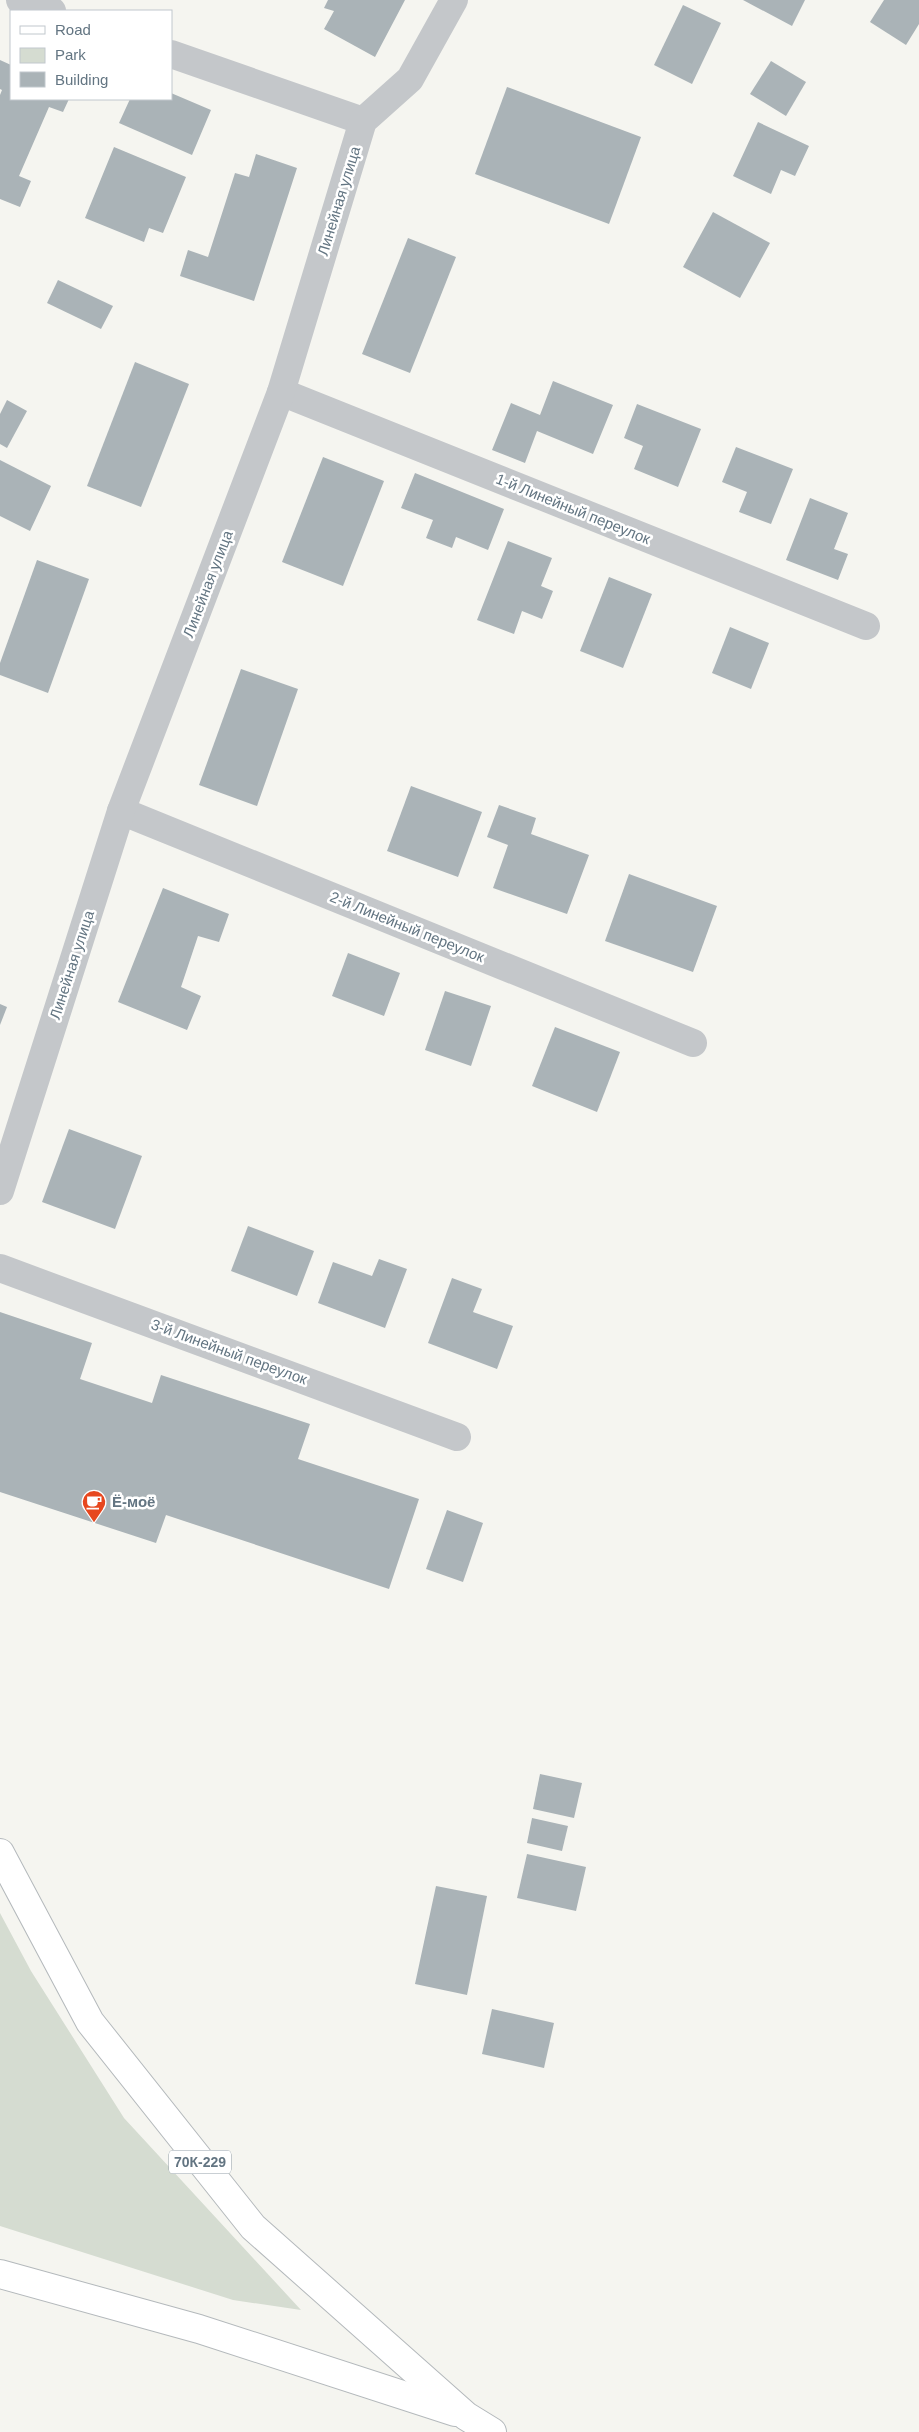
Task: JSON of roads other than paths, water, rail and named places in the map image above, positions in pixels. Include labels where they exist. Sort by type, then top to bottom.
[{"type":"main road","name":"70К-229","points":[[0,1853],[90,2022],[247,2219],[466,2416],[492,2432]]},
{"type":"main road","name":"70К-229","points":[[0,2274],[199,2329],[466,2416]]},
{"type":"street","points":[[20,0],[49,10]]},
{"type":"street","points":[[172,54],[363,122],[410,79],[454,0]]},
{"type":"street","name":"Линейная улица","points":[[0,1191],[121,811],[281,392],[363,122]]},
{"type":"street","name":"1-й Линейный переулок","points":[[281,392],[866,626]]},
{"type":"street","name":"2-й Линейный переулок","points":[[121,811],[693,1043]]},
{"type":"street","name":"3-й Линейный переулок","points":[[0,1268],[457,1437]]},
{"type":"place","name":"Ё-моё","points":[[94,1523]]}]
